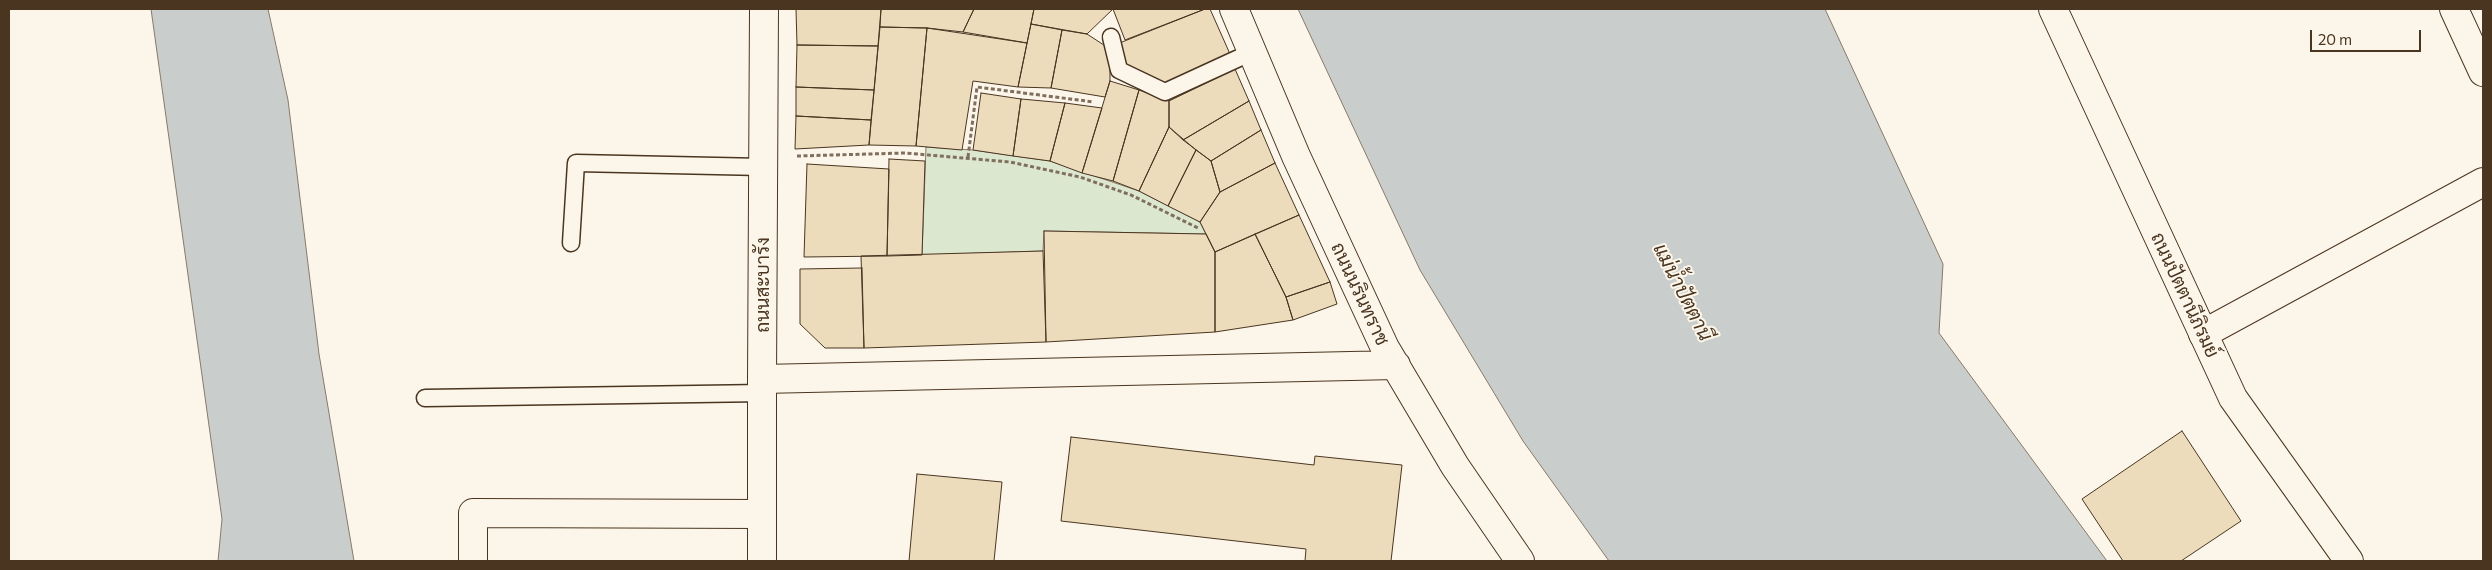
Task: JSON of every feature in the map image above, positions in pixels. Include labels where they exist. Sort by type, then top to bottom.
[{"type":"street","name":"ถนนสะบารัง","points":[[762,561],[764,9]]},
{"type":"street","name":"ถนนนรินทราช","points":[[1234,9],[1300,164],[1385,348],[1455,466],[1520,561]]},
{"type":"street","name":"ถนนปัตตานีภิรมย์","points":[[2053,9],[2233,398],[2350,561]]},
{"type":"street","points":[[2456,9],[2483,72]]},
{"type":"street","points":[[2203,334],[2483,182]]},
{"type":"street","points":[[763,386],[1396,365]]},
{"type":"street","points":[[473,561],[473,513],[761,514]]},
{"type":"lane","points":[[1111,36],[1119,70],[1164,92],[1252,52]]},
{"type":"lane","points":[[571,243],[576,163],[764,162]]},
{"type":"lane","points":[[425,398],[763,386]]},
{"type":"path","points":[[968,157],[977,87],[1094,102]]},
{"type":"path","points":[[764,162],[905,153],[1010,162],[1080,177],[1131,196],[1200,229]]},
{"type":"green space","points":[[926,147],[973,150],[1050,161],[1139,191],[1200,222],[1206,234],[1044,231],[1043,251],[922,255]]},
{"type":"water","points":[[151,9],[268,9],[288,100],[319,354],[354,561],[218,561],[222,519]]},
{"type":"water","name":"แม่น้ำปัตตานี","points":[[1298,9],[1825,9],[1943,264],[1939,333],[2107,561],[1609,561],[1523,441],[1420,270]]},
{"type":"building","points":[[796,9],[881,9],[878,46],[797,45]]},
{"type":"building","points":[[881,9],[974,9],[963,32],[927,28],[880,27]]},
{"type":"building","points":[[974,9],[1034,9],[1027,43],[963,32]]},
{"type":"building","points":[[1034,9],[1113,9],[1087,34],[1031,24]]},
{"type":"building","points":[[1113,9],[1205,9],[1125,40]]},
{"type":"building","points":[[1205,9],[1210,9],[1230,54],[1164,85],[1123,68],[1117,44]]},
{"type":"building","points":[[1031,24],[1062,30],[1051,88],[1018,87]]},
{"type":"building","points":[[880,27],[927,28],[916,146],[869,145]]},
{"type":"building","points":[[927,28],[1027,43],[1018,87],[973,81],[962,150],[916,146]]},
{"type":"building","points":[[1062,30],[1087,34],[1110,49],[1110,81],[1105,97],[1051,88]]},
{"type":"building","points":[[797,45],[878,46],[874,90],[796,87]]},
{"type":"building","points":[[1235,69],[1249,101],[1183,140],[1169,127],[1169,101]]},
{"type":"building","points":[[1110,81],[1139,90],[1113,181],[1082,173]]},
{"type":"building","points":[[796,87],[874,90],[871,120],[796,116]]},
{"type":"building","points":[[1139,90],[1169,101],[1169,127],[1139,191],[1113,181]]},
{"type":"building","points":[[981,93],[1021,99],[1013,156],[973,150]]},
{"type":"building","points":[[1021,99],[1065,103],[1050,161],[1013,156]]},
{"type":"building","points":[[1249,101],[1261,130],[1211,161],[1183,140]]},
{"type":"building","points":[[1065,103],[1102,108],[1082,173],[1050,161]]},
{"type":"building","points":[[796,116],[871,120],[869,145],[795,149]]},
{"type":"building","points":[[1169,127],[1196,150],[1168,206],[1139,191]]},
{"type":"building","points":[[1261,130],[1275,163],[1220,192],[1211,161]]},
{"type":"building","points":[[1196,150],[1211,161],[1220,192],[1200,222],[1168,206]]},
{"type":"building","points":[[889,159],[925,161],[922,255],[887,256]]},
{"type":"building","points":[[1275,163],[1299,215],[1215,252],[1200,222],[1220,192]]},
{"type":"building","points":[[807,164],[889,169],[887,256],[804,257]]},
{"type":"building","points":[[1299,215],[1330,282],[1286,297],[1255,234]]},
{"type":"building","points":[[1044,231],[1206,234],[1215,252],[1215,332],[1046,342]]},
{"type":"building","points":[[1255,234],[1286,297],[1293,320],[1215,332],[1215,252]]},
{"type":"building","points":[[1043,251],[1046,342],[864,348],[861,256]]},
{"type":"building","points":[[862,268],[864,348],[825,348],[800,324],[800,269]]},
{"type":"building","points":[[1330,282],[1337,304],[1293,320],[1286,297]]},
{"type":"building","points":[[2182,431],[2241,521],[2181,561],[2123,561],[2082,499]]},
{"type":"building","points":[[1071,437],[1314,465],[1315,456],[1402,465],[1391,561],[1305,561],[1306,549],[1061,521]]},
{"type":"building","points":[[917,474],[1002,482],[994,561],[909,561]]}]
